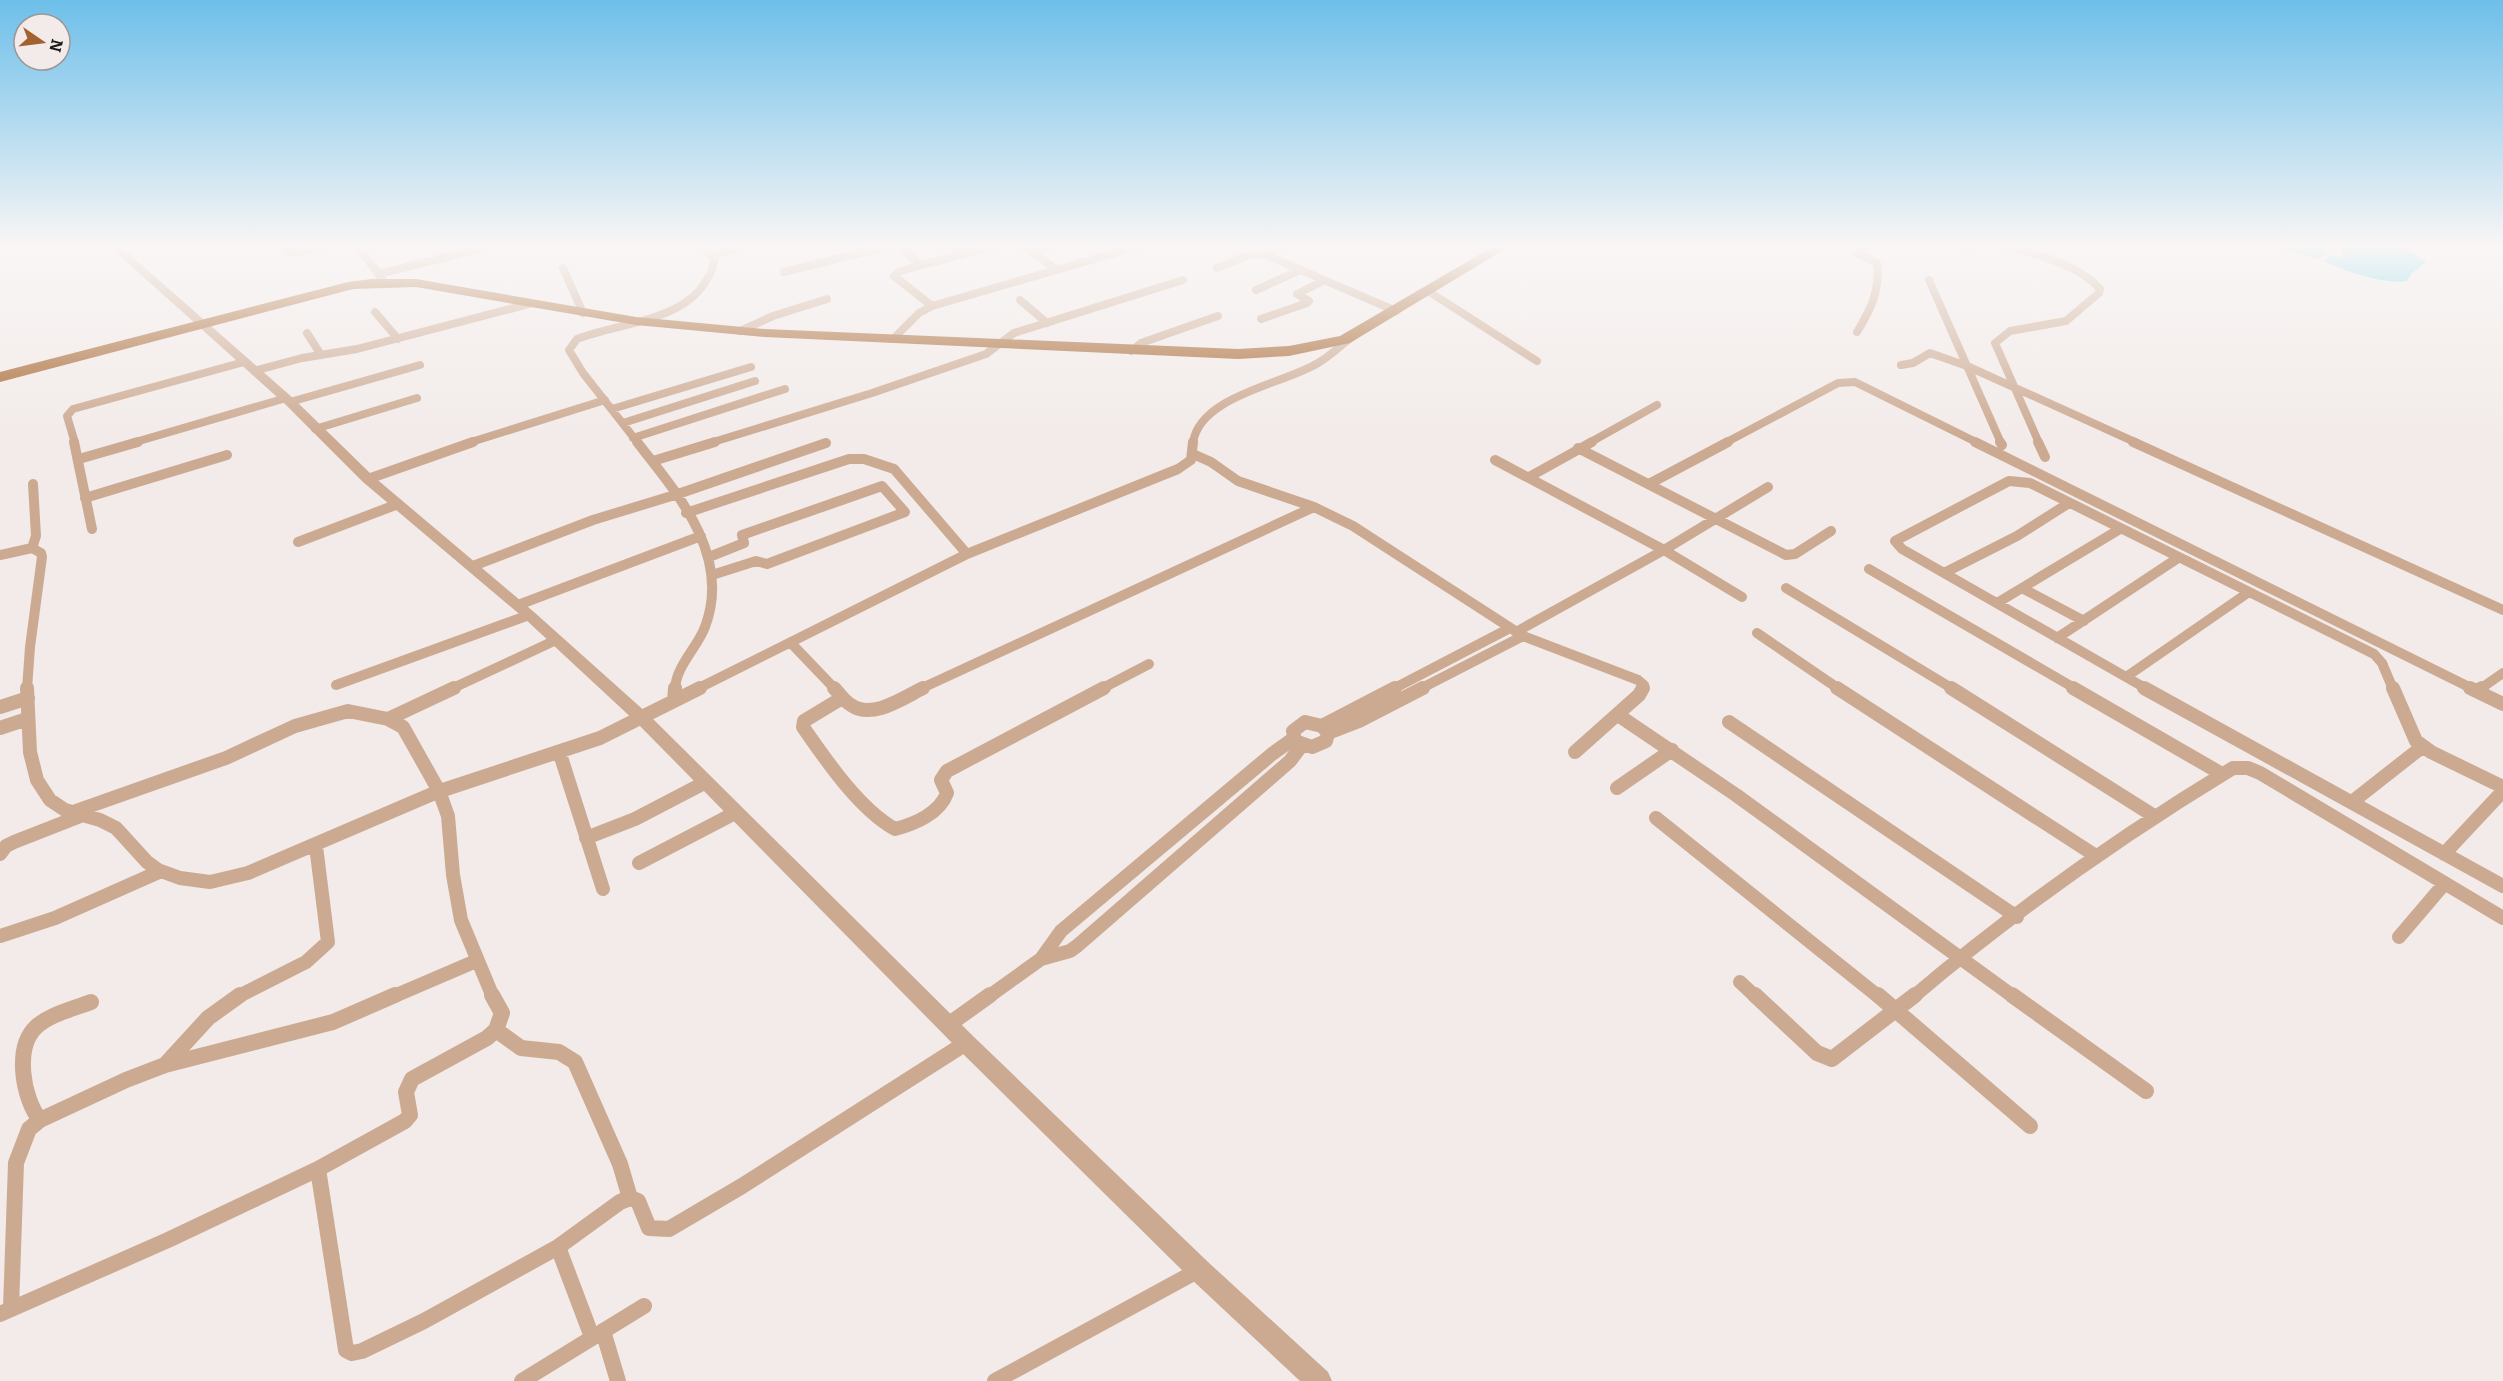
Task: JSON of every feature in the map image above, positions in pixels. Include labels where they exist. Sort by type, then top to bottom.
[{"type":"highway","points":[[0,382],[261,310]]},
{"type":"highway","points":[[573,310],[636,321],[740,331],[1202,354],[1289,351],[1320,346],[1352,337],[1396,311]]},
{"type":"highway","points":[[0,377],[203,326]]},
{"type":"street","points":[[186,310],[288,400],[368,479],[473,566],[642,718],[966,1043],[1198,1270],[1319,1381]]},
{"type":"street","points":[[92,529],[79,459],[67,416],[73,409],[249,367],[337,354],[505,310]]},
{"type":"street","points":[[666,310],[587,335],[571,345],[569,350],[571,357],[678,494],[686,513],[701,536],[708,557],[712,588],[705,627],[680,671],[675,684],[674,701]]},
{"type":"street","points":[[740,331],[791,310]]},
{"type":"street","points":[[893,339],[924,310]]},
{"type":"street","points":[[1032,310],[1047,323]]},
{"type":"street","points":[[653,461],[872,393],[986,354],[1008,335],[1087,310]]},
{"type":"street","points":[[1261,319],[1286,310]]},
{"type":"street","points":[[1458,310],[1537,361]]},
{"type":"street","points":[[1857,332],[1871,310]]},
{"type":"street","points":[[1942,310],[1967,366],[1971,381],[2002,445]]},
{"type":"street","points":[[2044,457],[2015,387],[1995,347],[1997,340],[2010,331],[2066,321],[2079,310]]},
{"type":"street","points":[[375,312],[398,339]]},
{"type":"street","points":[[1131,351],[1141,343],[1218,316]]},
{"type":"street","points":[[307,333],[321,355]]},
{"type":"street","points":[[0,555],[32,548],[42,557],[32,634],[27,719],[28,748],[37,777],[50,800],[62,809],[106,821],[118,829],[148,863],[160,871],[201,882],[216,882],[246,874],[316,846],[400,806],[439,791],[600,738],[967,554],[1178,469],[1186,465],[1193,454],[1194,436],[1198,425],[1217,408],[1318,363],[1352,337]]},
{"type":"street","points":[[1901,365],[1913,363],[1933,353],[1967,366],[2503,610]]},
{"type":"street","points":[[79,459],[420,365]]},
{"type":"street","points":[[612,409],[751,367]]},
{"type":"street","points":[[623,423],[755,381]]},
{"type":"street","points":[[1650,484],[1838,383],[1855,382],[2503,704]]},
{"type":"street","points":[[633,438],[785,389]]},
{"type":"street","points":[[315,429],[417,398]]},
{"type":"street","points":[[368,479],[500,432],[605,400]]},
{"type":"street","points":[[1529,477],[1657,405]]},
{"type":"street","points":[[473,566],[593,520],[678,494],[826,443]]},
{"type":"street","points":[[1578,448],[1786,555],[1795,554],[1831,531]]},
{"type":"street","points":[[1193,454],[1211,462],[1238,481],[1314,507],[1353,526],[1516,632],[1638,680],[1644,685],[1640,695],[1575,752]]},
{"type":"street","points":[[85,498],[227,455]]},
{"type":"street","points":[[686,513],[849,459],[864,459],[894,469],[967,554]]},
{"type":"street","points":[[1495,460],[1664,550],[1742,597]]},
{"type":"street","points":[[2503,787],[2422,747],[2412,734],[2379,658],[2030,483],[2012,480],[1896,541],[1902,549],[2057,638],[2503,886]]},
{"type":"street","points":[[32,548],[36,536],[33,484]]},
{"type":"street","points":[[708,557],[744,543],[742,535],[882,486],[905,512],[767,564],[756,561],[712,575]]},
{"type":"street","points":[[1041,959],[1070,951],[1077,946],[1290,761],[1298,742],[1293,730],[1300,724],[1311,722],[1325,729],[1359,721],[1664,550],[1767,487]]},
{"type":"street","points":[[1944,573],[2017,536],[2069,503]]},
{"type":"street","points":[[298,542],[398,504]]},
{"type":"street","points":[[790,643],[842,698],[857,710],[864,711],[888,705],[1314,507]]},
{"type":"street","points":[[1997,603],[2120,529]]},
{"type":"street","points":[[336,685],[701,536]]},
{"type":"street","points":[[2057,638],[2178,558]]},
{"type":"street","points":[[1869,569],[2222,774]]},
{"type":"street","points":[[1786,588],[1916,666],[2154,816]]},
{"type":"street","points":[[2022,588],[2084,621]]},
{"type":"street","points":[[2126,677],[2249,592]]},
{"type":"street","points":[[1757,633],[1833,686],[2096,856]]},
{"type":"street","points":[[388,718],[556,640]]},
{"type":"street","points":[[842,698],[810,715],[804,721],[803,727],[858,795],[885,824],[895,829],[911,825],[943,805],[946,793],[940,780],[946,771],[1149,664]]},
{"type":"street","points":[[2477,692],[2503,674]]},
{"type":"street","points":[[0,707],[28,698]]},
{"type":"street","points":[[2,849],[79,814],[226,758],[295,726],[348,711],[388,718],[403,728],[439,791],[448,816],[453,875],[461,920],[476,961],[502,1013],[496,1030],[487,1038],[412,1079],[406,1086],[405,1092],[410,1115],[405,1121],[318,1169],[168,1240],[5,1311],[16,1163],[29,1129],[39,1120],[165,1065],[333,1022],[476,961]]},
{"type":"street","points":[[1618,715],[1672,750],[2146,1091]]},
{"type":"street","points":[[0,728],[27,719]]},
{"type":"street","points":[[1729,722],[2017,917]]},
{"type":"street","points":[[1298,742],[1312,747],[1322,744],[1326,741],[1325,729]]},
{"type":"street","points":[[948,1025],[1041,959],[1061,931],[1298,742]]},
{"type":"street","points":[[2352,802],[2422,747]]},
{"type":"street","points":[[1617,788],[1672,750]]},
{"type":"street","points":[[560,753],[603,890]]},
{"type":"street","points":[[1740,982],[1825,1058],[1833,1059],[1897,1011],[1959,958],[2096,856],[2154,816],[2222,774],[2240,766],[2260,772],[2503,918]]},
{"type":"street","points":[[586,838],[635,819],[706,782]]},
{"type":"street","points":[[2444,854],[2503,791]]},
{"type":"street","points":[[639,863],[735,813]]},
{"type":"street","points":[[1656,818],[1897,1011],[2030,1126]]},
{"type":"street","points":[[165,1065],[207,1017],[225,1004],[309,961],[328,942],[316,846]]},
{"type":"street","points":[[0,936],[55,918],[160,871]]},
{"type":"street","points":[[2399,937],[2445,883]]},
{"type":"street","points":[[39,1120],[29,1102],[23,1061],[29,1035],[35,1027],[47,1020],[90,1002]]},
{"type":"street","points":[[496,1030],[526,1050],[563,1052],[570,1055],[620,1164],[630,1198]]},
{"type":"street","points":[[318,1169],[340,1303],[343,1341],[346,1350],[352,1353],[362,1351],[424,1321],[558,1247],[609,1208],[630,1198],[638,1201],[643,1222],[648,1228],[657,1231],[669,1228],[742,1186],[966,1043]]},
{"type":"street","points":[[558,1247],[618,1381]]},
{"type":"street","points":[[996,1381],[1198,1270]]},
{"type":"street","points":[[522,1381],[644,1306]]}]
